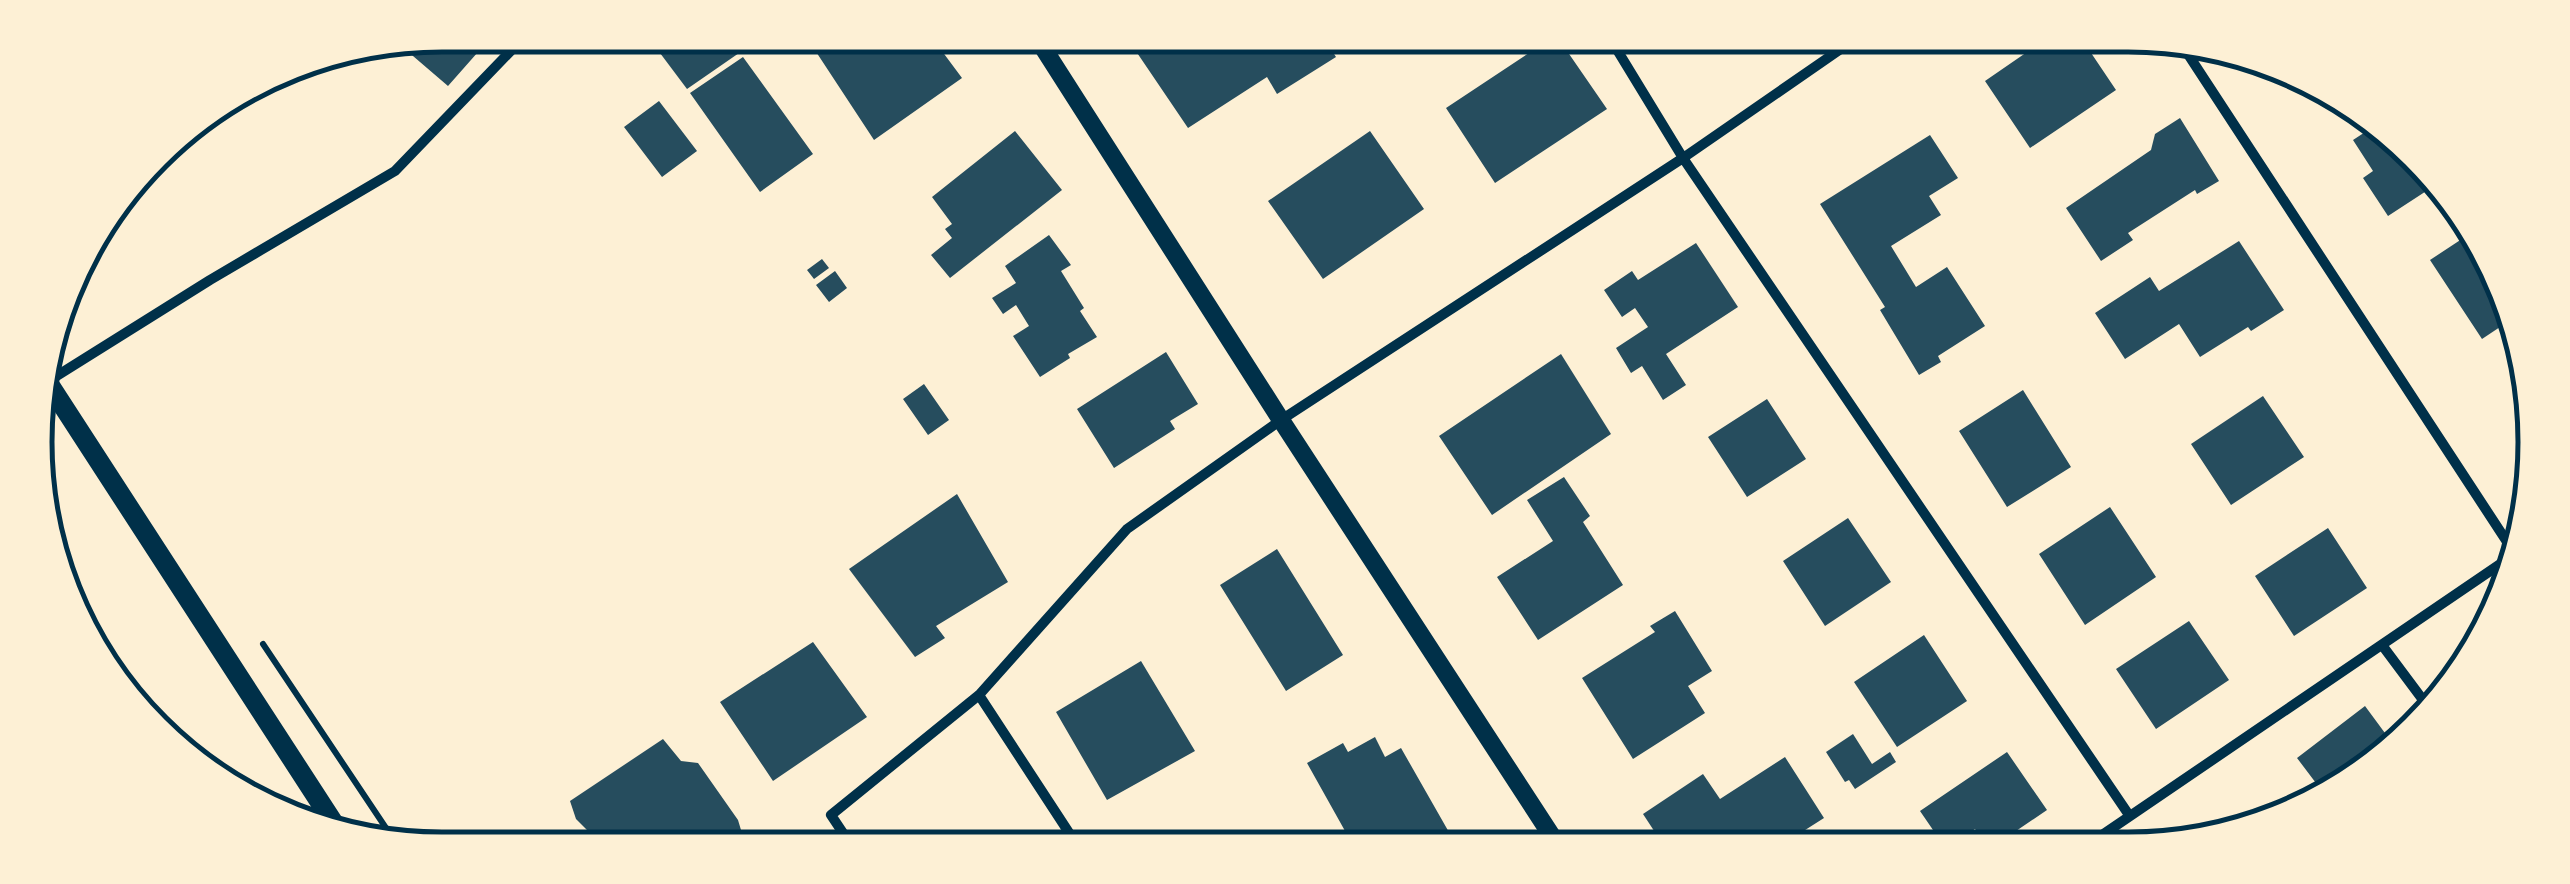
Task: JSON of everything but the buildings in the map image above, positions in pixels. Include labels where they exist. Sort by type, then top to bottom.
[{"type":"main road","points":[[56,395],[328,814]]},
{"type":"street","points":[[59,370],[396,171],[510,52]]},
{"type":"street","points":[[1046,52],[1549,832]]},
{"type":"street","points":[[1618,52],[1682,158],[2128,815]]},
{"type":"street","points":[[842,832],[831,815],[980,696],[1127,528],[1281,420],[1682,158],[1836,52]]},
{"type":"street","points":[[2190,58],[2506,536]]},
{"type":"street","points":[[2105,832],[2497,567]]},
{"type":"street","points":[[2382,645],[2422,698]]},
{"type":"street","points":[[980,696],[1069,832]]}]
